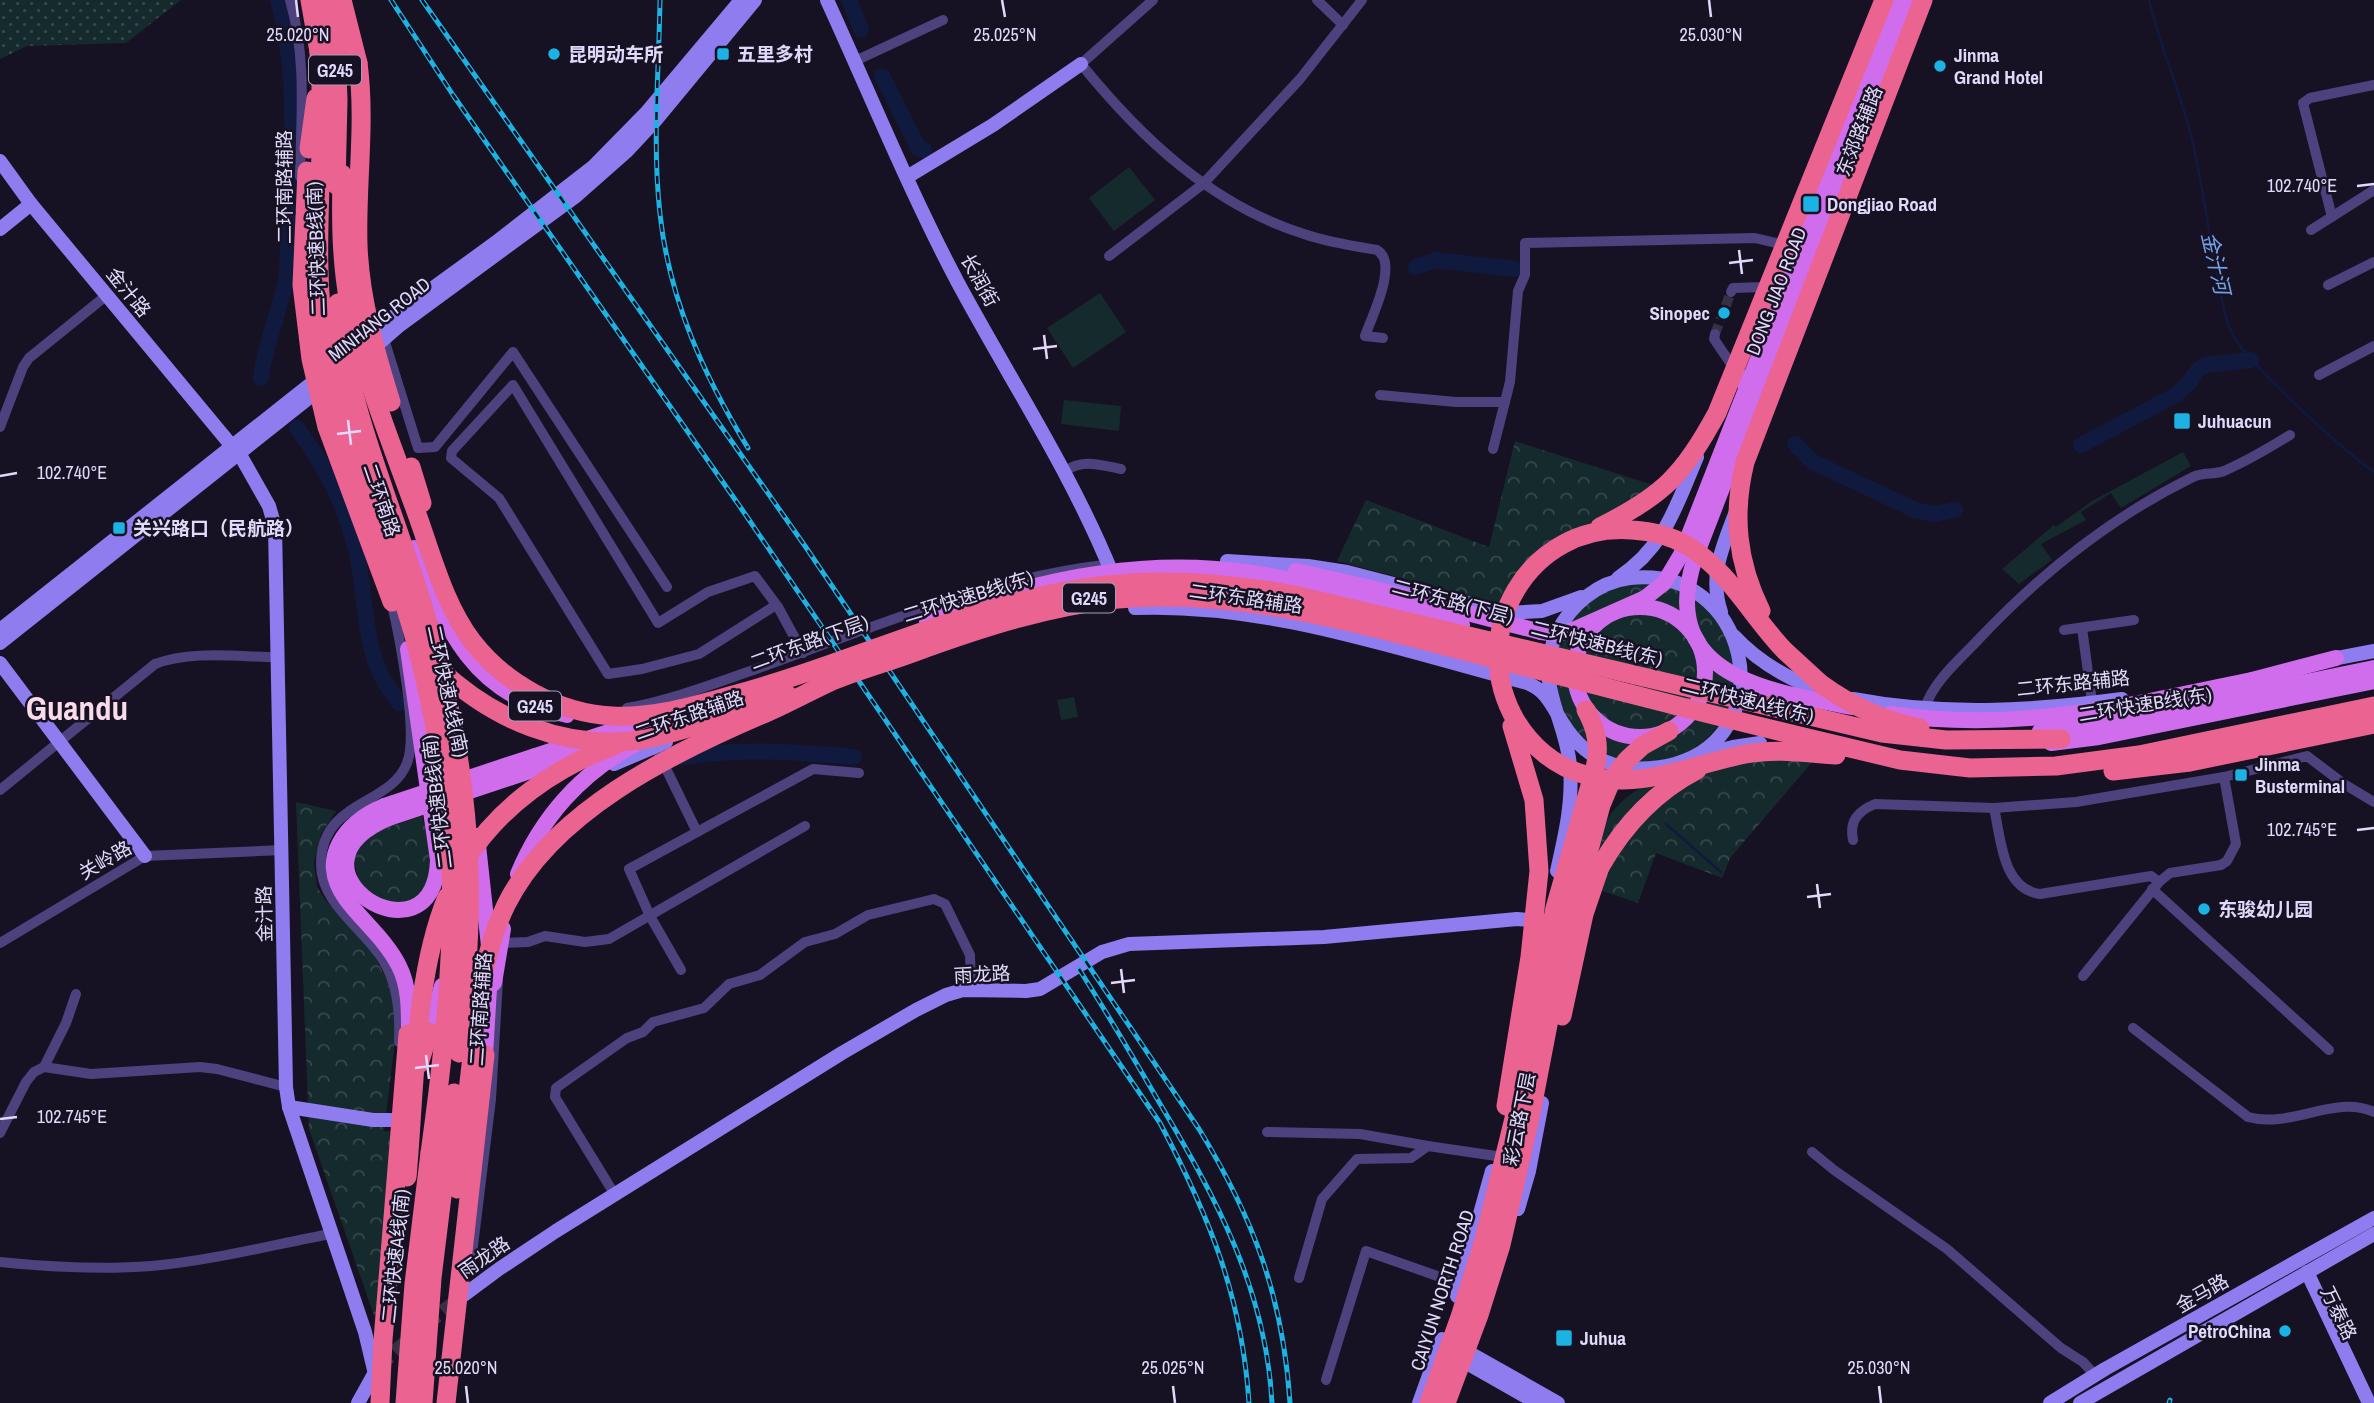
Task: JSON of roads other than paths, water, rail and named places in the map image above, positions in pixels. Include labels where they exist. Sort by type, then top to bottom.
[{"type":"highway","points":[[299,0],[306,29],[311,75],[302,285],[307,335],[318,393],[336,454],[387,590],[407,632],[432,662],[480,703],[505,717],[557,735],[607,742],[642,739],[675,732],[825,676]]},
{"type":"highway","name":"二环快速A线(南)","points":[[311,0],[317,35],[321,91],[318,262],[325,340],[349,443],[416,644],[437,745],[450,837],[452,903],[438,1154],[413,1294],[405,1403]]},
{"type":"highway","name":"二环快速B线(南)","points":[[327,0],[336,49],[336,261],[344,350],[366,438],[433,639],[455,742],[467,836],[469,903],[466,970],[438,1154],[423,1403]]},
{"type":"highway","points":[[342,0],[358,62],[360,117],[357,233],[365,306],[379,363],[444,579],[465,630]]},
{"type":"highway","points":[[1504,1193],[1507,1090],[1532,947],[1539,871],[1534,800],[1502,693],[1499,673],[1500,631],[1515,590],[1539,560],[1657,494],[1687,464],[1700,444],[1717,413],[1884,0]]},
{"type":"highway","points":[[1785,651],[1761,611],[1744,568],[1737,525],[1740,481],[1757,427],[1923,0]]},
{"type":"highway","points":[[309,149],[320,76],[317,35]]},
{"type":"highway","points":[[336,49],[342,116],[342,248],[353,322],[414,506],[448,599],[465,630],[492,663],[535,693],[570,709],[609,716],[648,715],[825,676]]},
{"type":"highway","points":[[1580,537],[1607,530],[1626,529],[1658,534],[1682,543],[1723,576],[1808,675],[1833,693],[1879,716],[1925,729],[2039,740]]},
{"type":"highway","name":"二环快速B线(东)","points":[[825,676],[973,615],[1035,597],[1110,585],[1174,581],[1205,582],[1294,595],[1871,731],[1946,740],[2039,740],[2110,735],[2237,712],[2374,682]]},
{"type":"highway","name":"二环快速A线(东)","points":[[825,676],[979,629],[1061,608],[1138,598],[1221,598],[1306,613],[1397,634],[1900,760],[1970,768],[2056,766],[2139,755],[2374,705]]},
{"type":"highway","points":[[2237,712],[2328,685],[2374,668]]},
{"type":"highway","points":[[1499,673],[1507,703],[1525,734],[1548,757],[1571,770],[1602,779],[1632,780],[1673,774],[1747,754],[1777,751],[1900,760]]},
{"type":"highway","points":[[380,1403],[422,1007],[433,933],[455,879],[483,836],[520,799],[552,775],[579,761],[825,676]]},
{"type":"highway","points":[[431,1403],[474,1033],[485,969],[497,925],[524,874],[556,836],[630,783],[825,676]]},
{"type":"highway","points":[[1504,1193],[1555,908],[1597,760],[1597,736],[1586,710]]},
{"type":"highway","points":[[2056,766],[2100,772],[2171,765],[2374,724]]},
{"type":"highway","points":[[1504,1193],[1565,936],[1601,805],[1612,779],[1627,760],[1642,746],[1669,731]]},
{"type":"highway","points":[[1504,1193],[1559,1028],[1584,914],[1600,867],[1619,836],[1641,810],[1678,780],[1713,762]]},
{"type":"highway","points":[[396,1403],[396,1322],[409,1029]]},
{"type":"highway","points":[[402,1176],[405,1117],[429,1031]]},
{"type":"highway","points":[[446,1403],[485,1055]]},
{"type":"highway","name":"CAIYUN NORTH ROAD","points":[[1429,1403],[1504,1193]]},
{"type":"highway","name":"CAIYUN NORTH ROAD","points":[[1446,1403],[1479,1315],[1501,1245],[1504,1193]]},
{"type":"main road","name":"二环南路","points":[[311,0],[320,35],[323,82],[323,141],[313,290],[316,337],[341,445],[408,646],[437,847],[438,866],[434,882],[426,895],[414,905],[399,910],[383,909],[363,899],[353,886],[348,868],[349,851],[357,838],[387,812]]},
{"type":"main road","name":"二环南路","points":[[327,0],[336,82],[334,266],[340,302],[375,435],[414,548]]},
{"type":"main road","name":"MINHANG ROAD","points":[[354,357],[393,317],[594,166],[646,113],[741,0]]},
{"type":"main road","name":"MINHANG ROAD","points":[[0,630],[324,379],[384,339],[576,195],[627,151],[655,121],[755,0]]},
{"type":"main road","name":"长润街","points":[[827,0],[921,209],[1064,472],[1108,567]]},
{"type":"main road","name":"东郊路辅路","points":[[1601,587],[1647,554],[1661,538],[1671,517],[1733,367],[1875,0]]},
{"type":"main road","name":"DONG JIAO ROAD","points":[[1753,389],[1798,256],[1898,0]]},
{"type":"main road","name":"DONG JIAO ROAD","points":[[1688,556],[1753,389],[1912,0]]},
{"type":"main road","name":"东郊路辅路","points":[[1727,625],[1716,585],[1720,553],[1802,332],[1933,0]]},
{"type":"main road","points":[[907,177],[993,125],[1081,64]]},
{"type":"main road","name":"金汁路","points":[[0,161],[31,204],[235,449],[269,506],[275,527],[286,1087],[289,1107],[376,1368],[358,1403]]},
{"type":"main road","points":[[0,229],[31,204]]},
{"type":"main road","points":[[1763,287],[1798,256]]},
{"type":"main road","points":[[1733,367],[1753,389]]},
{"type":"main road","name":"MINHANG ROAD","points":[[0,643],[235,449]]},
{"type":"main road","points":[[414,548],[448,661],[473,802],[489,954],[485,1055]]},
{"type":"main road","name":"G245","points":[[414,548],[441,613],[467,656],[492,683],[517,698],[542,709],[578,716],[621,717],[740,696]]},
{"type":"main road","points":[[1227,561],[1273,567],[1355,584],[1549,634],[1573,630],[1645,598],[1658,589],[1688,556]]},
{"type":"main road","points":[[1688,556],[1689,617],[1696,636],[1704,664],[1701,695],[1692,713],[1669,731],[1650,737],[1622,736],[1605,729],[1586,710],[1577,683],[1580,650],[1599,622],[1619,610],[1642,606],[1667,610],[1684,621],[1696,636],[1719,665],[1751,684],[1855,708],[1953,719],[2021,719],[2078,714],[2252,680],[2336,659]]},
{"type":"main road","name":"G245","points":[[1044,591],[1108,567],[1158,559],[1227,561]]},
{"type":"main road","name":"二环东路辅路","points":[[1227,561],[1308,566],[1347,572],[1494,611],[1518,614],[1542,611],[1575,600],[1601,587]]},
{"type":"main road","name":"二环东路(下层)","points":[[1108,567],[1279,591],[1765,715],[1862,733],[1926,741],[2002,744],[2074,740],[2374,682]]},
{"type":"main road","name":"二环东路(下层)","points":[[740,696],[802,669],[972,604],[1044,591],[1231,570],[1281,579],[1736,695],[1896,726],[2017,732],[2097,724],[2374,668]]},
{"type":"main road","name":"G245","points":[[1601,587],[1639,577],[1678,583],[1712,603],[1727,625],[1741,666],[1738,702],[1732,717],[1713,741],[1702,751],[1679,762]]},
{"type":"main road","points":[[1601,587],[1567,616],[1552,644],[1547,677],[1549,694],[1556,711],[1576,741],[1593,755],[1612,764],[1639,769],[1679,762],[1746,744],[1775,743],[1920,762],[2013,766],[2120,756],[2374,705]]},
{"type":"main road","name":"二环东路(下层)","points":[[740,696],[828,672],[976,616],[1027,601],[1044,591]]},
{"type":"main road","name":"G245","points":[[1027,601],[1072,595],[1120,605],[1150,607]]},
{"type":"main road","name":"二环东路辅路","points":[[572,791],[595,774],[657,749],[986,632],[1065,615],[1150,607],[1207,609],[1261,616],[1520,681],[1542,690],[1556,711]]},
{"type":"main road","name":"二环东路辅路","points":[[1727,625],[1746,648],[1778,671],[1811,688],[1879,704],[1925,708],[2003,710],[2092,702],[2150,694],[2243,674],[2374,651]]},
{"type":"main road","points":[[408,646],[426,702],[436,748],[448,858],[444,971],[429,1031]]},
{"type":"main road","points":[[0,663],[145,856]]},
{"type":"main road","points":[[485,1055],[502,934],[513,887],[540,832],[572,791],[603,764],[633,746],[740,696]]},
{"type":"main road","points":[[409,1029],[407,989],[400,967],[387,945],[345,898],[338,884],[335,869],[338,847],[347,830],[360,818],[387,812],[740,696]]},
{"type":"main road","name":"彩云路下层","points":[[1419,1403],[1460,1284],[1496,1156],[1531,1014],[1570,797],[1570,766],[1566,741],[1556,711]]},
{"type":"main road","points":[[1896,726],[1953,719],[2017,732]]},
{"type":"main road","name":"彩云路下层","points":[[1453,1403],[1527,1178],[1595,834],[1607,804],[1622,785],[1640,774],[1679,762]]},
{"type":"main road","name":"雨龙路","points":[[466,1294],[499,1269],[842,1053],[946,995],[971,990],[1040,989],[1102,952],[1129,944],[1324,937],[1517,919],[1575,927]]},
{"type":"main road","points":[[289,1107],[373,1120],[393,1120]]},
{"type":"main road","name":"金马路","points":[[2050,1403],[2374,1218]]},
{"type":"main road","name":"金马路","points":[[2080,1403],[2374,1234]]},
{"type":"main road","name":"万泰路","points":[[2303,1275],[2361,1403]]},
{"type":"main road","name":"万泰路","points":[[2303,1275],[2369,1403]]},
{"type":"main road","points":[[1441,1343],[1558,1403]]},
{"type":"main road","points":[[1469,1358],[1537,1403]]},
{"type":"street","name":"二环南路辅路","points":[[290,0],[299,35],[303,75],[300,191],[302,260],[310,319],[324,379]]},
{"type":"street","points":[[349,0],[362,49],[366,93],[363,179],[344,290],[347,328],[354,357]]},
{"type":"street","points":[[1153,0],[1081,64],[1149,138],[1181,168],[1249,213],[1305,235],[1377,250],[1383,254],[1386,259],[1386,277],[1366,335],[1383,338]]},
{"type":"street","points":[[1317,0],[1342,25]]},
{"type":"street","points":[[1109,256],[1203,184],[1300,79],[1362,0]]},
{"type":"street","points":[[855,61],[943,20]]},
{"type":"street","points":[[2332,217],[2304,103],[2310,98],[2374,85]]},
{"type":"street","points":[[2311,230],[2374,190]]},
{"type":"street","points":[[1493,449],[1510,382],[1518,291],[1525,275],[1525,243],[1755,238],[1780,244]]},
{"type":"street","points":[[2328,285],[2374,262]]},
{"type":"street","points":[[1731,292],[1733,288],[1763,287]]},
{"type":"street","points":[[0,427],[29,358],[107,295]]},
{"type":"street","points":[[1715,334],[1714,339],[1733,367]]},
{"type":"street","points":[[384,339],[418,448],[435,447],[499,498],[608,674],[642,670],[699,654],[776,605]]},
{"type":"street","points":[[2319,375],[2374,346]]},
{"type":"street","points":[[435,447],[513,352],[667,587]]},
{"type":"street","points":[[452,458],[453,451],[513,385],[658,622],[708,592],[755,576],[776,605],[803,653]]},
{"type":"street","points":[[1380,395],[1456,402],[1505,402]]},
{"type":"street","points":[[1925,708],[1930,695],[1948,671],[2042,576],[2128,513],[2196,475],[2222,472],[2290,435]]},
{"type":"street","points":[[1064,472],[1073,465],[1084,463],[1121,469]]},
{"type":"street","points":[[373,539],[395,618],[409,708],[410,754],[404,771],[396,780],[351,809],[335,824],[324,846],[321,862],[323,879],[331,897],[377,951],[389,971],[396,993],[399,1046],[393,1120]]},
{"type":"street","name":"二环东路辅路","points":[[542,709],[586,713],[646,704],[691,692],[985,588],[1053,572],[1108,567]]},
{"type":"street","points":[[2064,630],[2134,620]]},
{"type":"street","points":[[2082,628],[2092,702]]},
{"type":"street","points":[[0,790],[155,664],[169,658],[278,657]]},
{"type":"street","points":[[2223,777],[2225,735]]},
{"type":"street","points":[[2083,976],[2156,885],[2170,873],[2221,865],[2235,849],[2223,777],[2208,738]]},
{"type":"street","points":[[657,749],[697,832]]},
{"type":"street","points":[[1853,840],[1851,828],[1857,817],[1875,804],[1994,808],[2076,802],[2223,777],[2307,756],[2344,784],[2373,799]]},
{"type":"street","points":[[681,970],[650,916],[629,869],[813,769],[859,773]]},
{"type":"street","points":[[1994,808],[2008,869],[2014,880],[2031,893],[2040,894],[2151,876],[2156,885],[2329,1049]]},
{"type":"street","points":[[502,943],[528,942],[545,936],[595,942],[608,939],[805,826]]},
{"type":"street","name":"关岭路","points":[[0,943],[145,856],[283,850]]},
{"type":"street","name":"二环南路辅路","points":[[466,1294],[485,1130],[502,943],[513,887]]},
{"type":"street","points":[[615,1195],[555,1097],[556,1088],[627,1038],[643,1032],[653,1022],[704,1008],[729,984],[760,975],[805,942],[835,934],[868,915],[934,899],[944,904],[970,956],[971,990]]},
{"type":"street","points":[[44,1067],[66,1023],[76,994]]},
{"type":"street","points":[[2133,1028],[2248,1117],[2270,1121],[2284,1120],[2349,1106],[2374,1112]]},
{"type":"street","points":[[0,1133],[26,1082],[34,1072],[44,1067],[92,1074],[217,1069],[286,1087]]},
{"type":"street","points":[[1267,1132],[1360,1134],[1496,1156]]},
{"type":"street","points":[[1299,1278],[1322,1199],[1357,1160],[1411,1158],[1428,1146]]},
{"type":"street","points":[[1812,1152],[1948,1249],[2095,1375]]},
{"type":"street","points":[[0,1262],[98,1267],[150,1266],[187,1262],[325,1234]]},
{"type":"street","points":[[1326,1380],[1366,1251],[1460,1284]]},
{"type":"waterway","points":[[261,378],[287,274],[292,100],[290,66],[278,0]]},
{"type":"waterway","points":[[849,0],[861,29]]},
{"type":"waterway","name":"金汁河","points":[[2149,0],[2191,134],[2223,305],[2232,334],[2249,357],[2287,396],[2374,472]]},
{"type":"waterway","points":[[882,76],[919,149],[924,150]]},
{"type":"waterway","points":[[1416,267],[1436,260],[1514,269]]},
{"type":"waterway","points":[[2081,445],[2174,396],[2205,365],[2251,360]]},
{"type":"waterway","points":[[297,428],[325,471],[346,516],[356,549],[374,656],[381,675],[399,703]]},
{"type":"waterway","points":[[1795,444],[1813,462],[1915,510],[1934,514],[1955,510]]},
{"type":"waterway","points":[[679,758],[722,752],[788,752],[854,757]]},
{"type":"waterway","points":[[1666,824],[1721,872]]},
{"type":"tunnel","points":[[1715,334],[1731,292]]},
{"type":"tunnel","points":[[379,1366],[460,1298]]},
{"type":"railway","points":[[391,0],[453,95],[743,511],[1160,1123],[1208,1224],[1231,1292],[1239,1327],[1249,1403]]},
{"type":"railway","points":[[422,0],[805,546],[1199,1129],[1250,1227],[1273,1293],[1281,1328],[1290,1403]]},
{"type":"railway","points":[[660,0],[656,161],[665,246],[671,276],[691,336],[717,393],[748,448]]},
{"type":"railway","points":[[1079,969],[1180,1138],[1235,1246],[1260,1321],[1268,1361],[1272,1403]]},
{"type":"place","name":"昆明动车所","points":[[554,54]]},
{"type":"place","name":"五里多村","points":[[723,54]]},
{"type":"place","name":"Jinma Grand Hotel","points":[[1940,66]]},
{"type":"place","name":"Dongjiao Road","points":[[1811,204]]},
{"type":"place","name":"Sinopec","points":[[1724,313]]},
{"type":"place","name":"Juhuacun","points":[[2182,421]]},
{"type":"place","name":"关兴路口（民航路）","points":[[119,528]]},
{"type":"place","name":"Jinma Busterminal","points":[[2241,775]]},
{"type":"place","name":"东骏幼儿园","points":[[2204,909]]},
{"type":"place","name":"PetroChina","points":[[2285,1331]]},
{"type":"place","name":"Juhua","points":[[1564,1338]]},
{"type":"district","name":"Guandu","points":[[77,708]]}]
